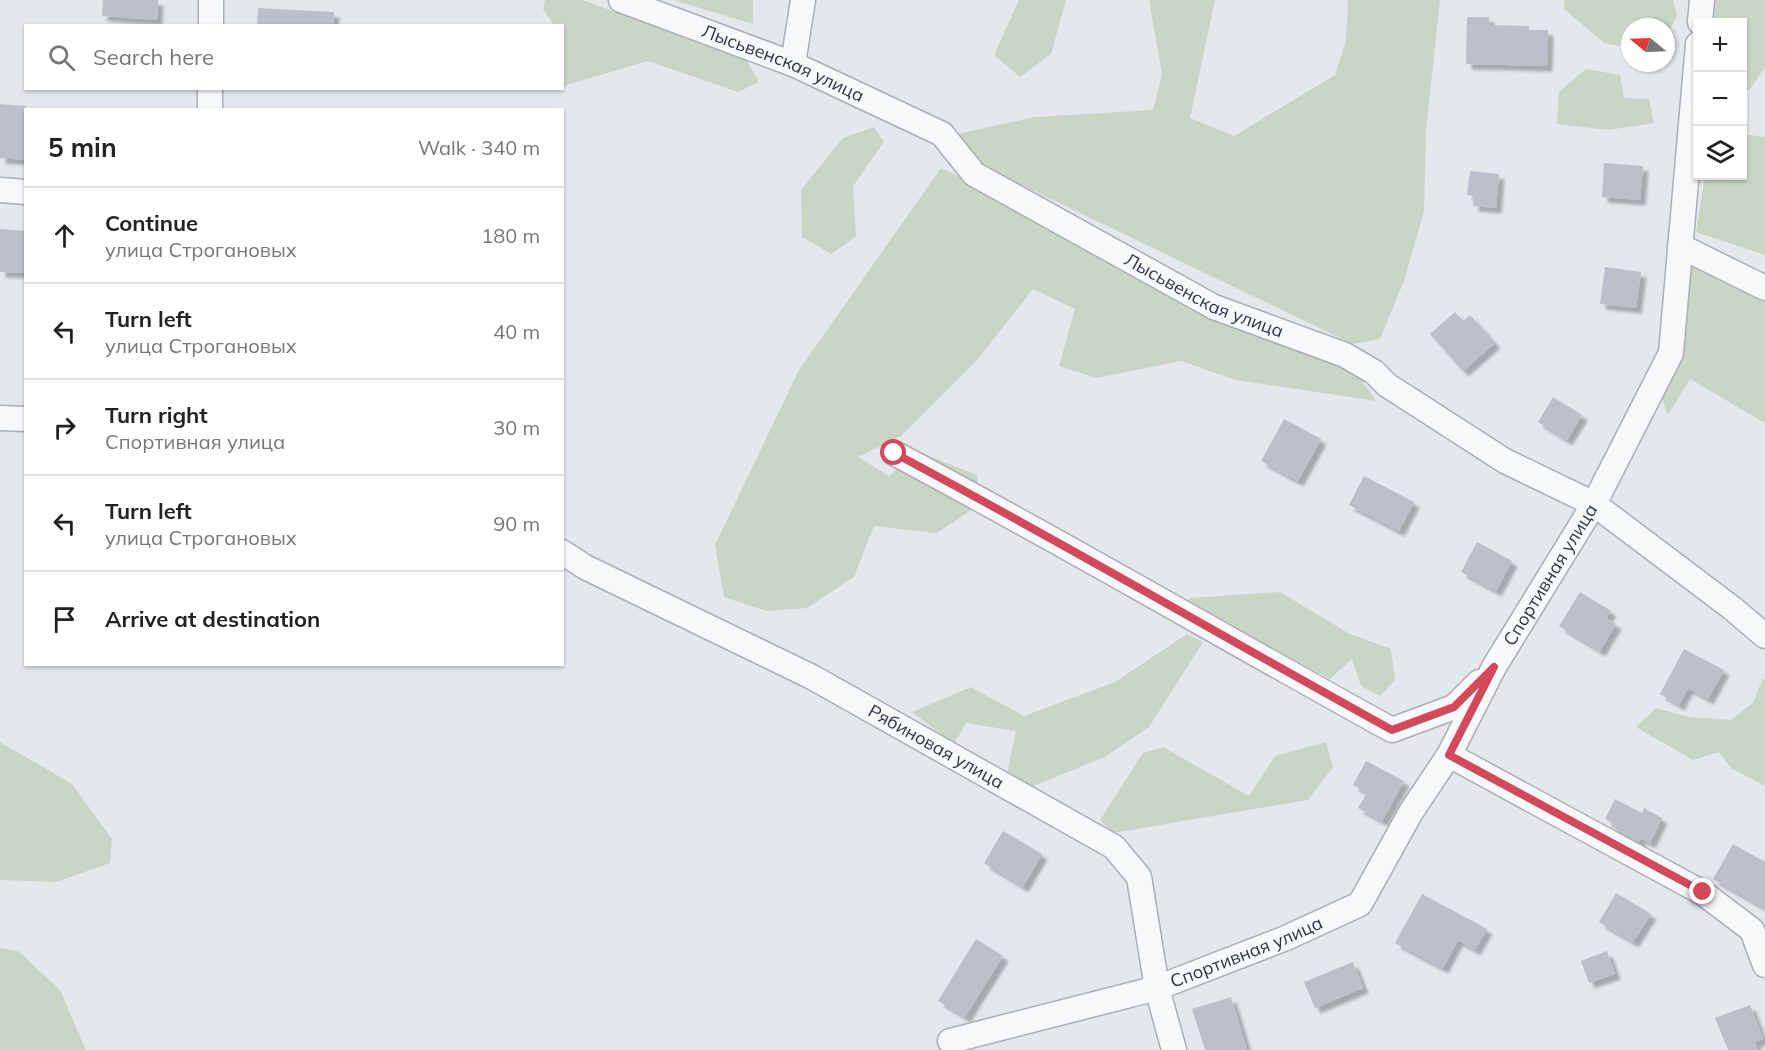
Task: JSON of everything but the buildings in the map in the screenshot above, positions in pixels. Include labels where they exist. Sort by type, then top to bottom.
[{"type":"street","points":[[211,0],[211,24]]},
{"type":"street","name":"Лысьвенская улица","points":[[621,0],[793,64],[942,134],[974,174],[1214,307],[1345,355],[1374,372],[1387,386],[1505,461],[1594,504],[1732,608],[1765,636]]},
{"type":"street","points":[[793,64],[803,0]]},
{"type":"street","points":[[1700,18],[1702,0]]},
{"type":"street","name":"Спортивная улица","points":[[950,1041],[1157,988],[1286,938],[1360,904],[1411,812],[1449,755],[1494,667],[1594,504],[1671,353],[1696,72]]},
{"type":"street","points":[[210,90],[210,108]]},
{"type":"street","points":[[0,190],[24,192]]},
{"type":"street","points":[[1680,246],[1765,288]]},
{"type":"street","points":[[0,418],[24,419]]},
{"type":"street","points":[[894,453],[1048,535],[1179,612],[1392,730],[1454,707],[1494,667]]},
{"type":"street","name":"Рябиновая улица","points":[[564,553],[585,567],[812,677],[1114,847],[1139,877],[1157,988],[1174,1050]]},
{"type":"street","points":[[1449,755],[1703,892],[1752,930],[1765,965]]},
{"type":"green space","points":[[545,0],[583,0],[747,61],[759,82],[738,92],[648,61],[564,86],[564,24],[553,24],[543,9]]},
{"type":"green space","points":[[673,0],[753,0],[753,24]]},
{"type":"green space","points":[[1019,0],[1066,0],[1051,54],[1020,77],[994,55]]},
{"type":"green space","points":[[1149,0],[1215,0],[1190,118],[1234,136],[1335,75],[1346,41],[1348,0],[1440,0],[1426,130],[1424,211],[1404,281],[1380,339],[1353,344],[982,166],[957,134],[1035,117],[1153,110],[1162,74]]},
{"type":"green space","points":[[1565,0],[1673,0],[1677,15],[1675,19],[1621,18],[1621,46],[1604,43],[1564,9]]},
{"type":"green space","points":[[1716,0],[1765,0],[1765,67],[1750,89],[1747,89],[1747,18],[1714,18]]},
{"type":"green space","points":[[1586,69],[1620,75],[1624,98],[1649,99],[1654,123],[1608,130],[1557,124],[1559,92]]},
{"type":"green space","points":[[874,127],[884,142],[853,186],[856,237],[831,254],[802,237],[801,190],[843,138]]},
{"type":"green space","points":[[1747,135],[1765,137],[1765,255],[1696,232],[1704,180],[1747,180]]},
{"type":"green space","points":[[941,168],[1354,369],[1376,401],[1236,380],[1181,361],[1096,378],[1059,366],[1075,309],[1033,289],[978,359],[901,436],[858,457],[889,476],[916,451],[977,475],[979,505],[937,533],[874,526],[854,577],[807,608],[766,611],[724,597],[715,545],[799,370]]},
{"type":"green space","points":[[1693,260],[1765,296],[1765,423],[1690,379],[1668,415],[1661,397],[1676,366]]},
{"type":"green space","points":[[1280,592],[1350,634],[1391,649],[1395,680],[1380,696],[1361,686],[1352,659],[1330,679],[1186,604],[1190,598]]},
{"type":"green space","points":[[1187,634],[1203,642],[1149,727],[1105,757],[1026,789],[1007,774],[1016,731],[966,723],[954,744],[912,712],[971,687],[1024,716],[1115,682]]},
{"type":"green space","points":[[1765,678],[1765,786],[1731,768],[1719,752],[1693,760],[1636,727],[1656,708],[1689,717],[1731,720],[1753,703],[1762,680]]},
{"type":"green space","points":[[0,742],[72,784],[112,839],[110,863],[56,882],[0,880]]},
{"type":"green space","points":[[1326,742],[1333,767],[1308,800],[1113,833],[1100,820],[1143,753],[1163,747],[1249,796],[1275,756]]},
{"type":"green space","points":[[0,948],[18,951],[60,990],[86,1050],[0,1050]]},
{"type":"route","points":[[894,453],[1048,535],[1179,612],[1392,730],[1454,707],[1494,667],[1449,755],[1703,892]]}]
